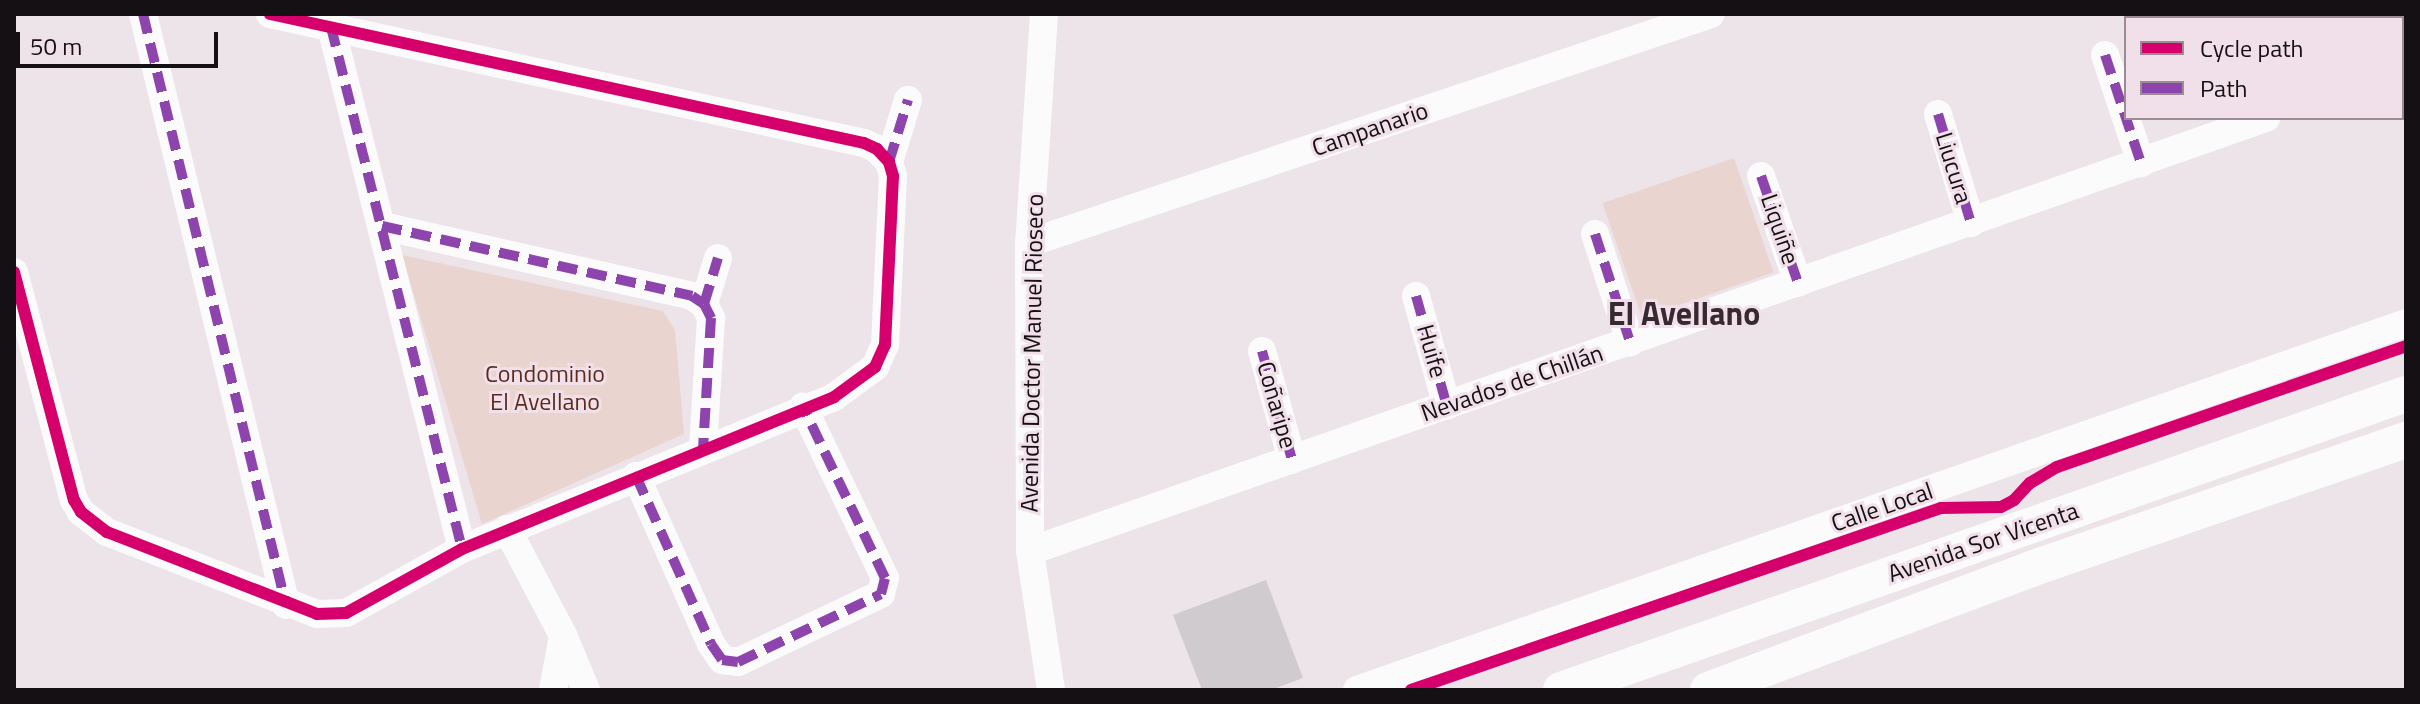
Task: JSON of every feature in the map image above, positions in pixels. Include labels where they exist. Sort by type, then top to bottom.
[{"type":"main road","name":"Avenida Sor Vicenta","points":[[1561,690],[2406,394]]},
{"type":"main road","name":"Avenida Sor Vicenta","points":[[1708,690],[2031,569],[2406,440]]},
{"type":"street","points":[[143,14],[286,605]]},
{"type":"street","points":[[270,14],[864,143],[889,162]]},
{"type":"street","name":"Avenida Doctor Manuel Rioseco","points":[[1044,14],[1029,243],[1030,551],[1051,690]]},
{"type":"street","name":"Campanario","points":[[1029,243],[1711,14]]},
{"type":"street","points":[[331,27],[462,549]]},
{"type":"street","points":[[2105,55],[2124,112]]},
{"type":"street","points":[[14,272],[74,500],[81,512],[107,532],[286,605],[317,614],[346,613],[462,549],[507,529],[834,397],[875,367],[885,345],[893,176],[889,162],[908,100]]},
{"type":"street","name":"Liucura","points":[[1938,114],[1971,223]]},
{"type":"street","points":[[2127,120],[2141,163]]},
{"type":"street","name":"Nevados de Chillán","points":[[1030,551],[2260,120]]},
{"type":"street","name":"Liquiñe","points":[[1761,176],[1798,283]]},
{"type":"street","points":[[382,226],[692,296],[704,304],[711,318],[703,448]]},
{"type":"street","points":[[1595,234],[1630,342]]},
{"type":"street","points":[[704,304],[718,258]]},
{"type":"street","name":"Huife","points":[[1416,296],[1447,406]]},
{"type":"street","name":"Calle Local","points":[[1357,690],[2406,323]]},
{"type":"street","name":"Coñaripe","points":[[1262,351],[1292,460]]},
{"type":"street","points":[[636,476],[711,644],[722,660],[738,662],[881,594],[885,578],[803,407]]},
{"type":"street","points":[[507,529],[563,635],[586,690]]},
{"type":"street","points":[[553,690],[563,635]]},
{"type":"green space","points":[[2406,14],[2406,43],[2404,16],[2294,16]]},
{"type":"green space","points":[[1734,158],[1773,272],[1642,318],[1603,203]]},
{"type":"green space","name":"Condominio El Avellano","points":[[402,255],[663,311],[675,330],[684,434],[482,524]]},
{"type":"building","points":[[1266,580],[1303,678],[1271,690],[1202,690],[1173,615]]},
{"type":"marked path","points":[[143,14],[286,605]]},
{"type":"marked path","points":[[331,27],[462,549]]},
{"type":"marked path","points":[[2105,55],[2124,112]]},
{"type":"marked path","points":[[889,162],[908,100]]},
{"type":"marked path","points":[[1938,114],[1971,223]]},
{"type":"marked path","points":[[2127,120],[2141,163]]},
{"type":"marked path","points":[[1761,176],[1798,283]]},
{"type":"marked path","points":[[382,226],[692,296],[704,304],[711,318],[703,448]]},
{"type":"marked path","points":[[1595,234],[1630,342]]},
{"type":"marked path","points":[[704,304],[718,258]]},
{"type":"marked path","points":[[1416,296],[1447,406]]},
{"type":"marked path","points":[[1262,351],[1292,460]]},
{"type":"marked path","points":[[636,476],[711,644],[722,660],[738,662],[881,594],[885,578],[803,407]]},
{"type":"cycle path","points":[[14,272],[74,500],[81,512],[107,532],[317,614],[346,613],[462,549],[834,397],[875,367],[885,345],[893,176],[889,162],[877,149],[864,143],[270,14]]},
{"type":"cycle path","points":[[1411,690],[1941,508],[2001,507],[2014,500],[2030,483],[2057,467],[2406,346]]},
{"type":"district","name":"El Avellano","points":[[1684,313]]}]
